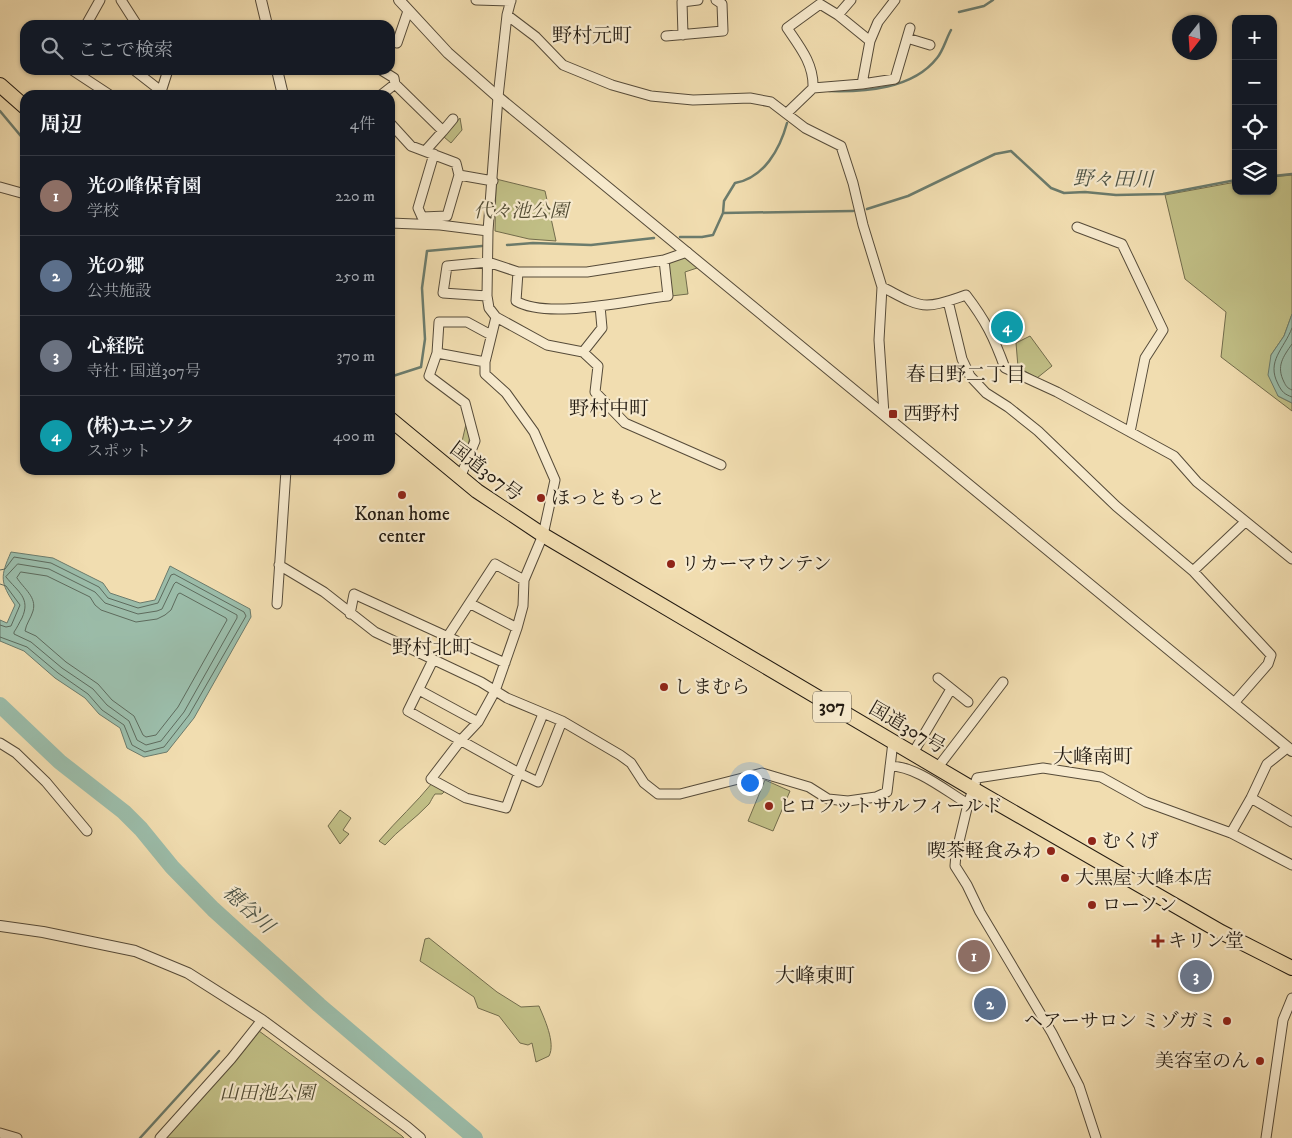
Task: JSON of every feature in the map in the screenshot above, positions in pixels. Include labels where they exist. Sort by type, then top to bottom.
[{"type":"highway","points":[[0,85],[20,102]]},
{"type":"highway","name":"国道307号","points":[[395,423],[477,491],[542,535],[973,789],[1222,932],[1292,968]]},
{"type":"street","points":[[89,20],[100,0]]},
{"type":"street","points":[[121,0],[131,20]]},
{"type":"street","points":[[261,0],[266,20]]},
{"type":"street","points":[[399,0],[448,53],[498,97],[1290,749],[1267,764],[1251,798],[1231,833]]},
{"type":"street","points":[[476,0],[511,1],[507,15],[498,97],[488,231],[486,296],[489,308],[496,317],[547,345],[584,352],[598,366],[596,392],[625,423],[721,465]]},
{"type":"street","points":[[682,35],[682,2],[698,0]]},
{"type":"street","points":[[666,36],[723,32],[722,4],[716,0]]},
{"type":"street","points":[[838,15],[851,0]]},
{"type":"street","points":[[862,84],[870,41],[878,22],[896,0]]},
{"type":"street","points":[[813,88],[814,77],[808,60],[787,28],[820,4],[838,15],[870,41]]},
{"type":"street","points":[[396,43],[408,11]]},
{"type":"street","points":[[507,15],[536,37],[563,65],[612,85],[648,96],[688,100],[750,98],[771,102],[805,128],[841,146],[882,286],[879,340],[884,414]]},
{"type":"street","points":[[787,113],[813,88],[896,79],[910,28]]},
{"type":"street","points":[[907,38],[930,45]]},
{"type":"street","points":[[80,75],[102,90]]},
{"type":"street","points":[[140,75],[157,90]]},
{"type":"street","points":[[162,90],[166,75]]},
{"type":"street","points":[[278,75],[282,90]]},
{"type":"street","points":[[389,75],[394,78],[394,84],[443,131]]},
{"type":"street","points":[[387,90],[394,84]]},
{"type":"street","points":[[395,128],[411,146],[430,152],[456,163],[459,175],[447,216],[422,217],[418,208],[430,152],[453,119]]},
{"type":"street","points":[[459,175],[493,181]]},
{"type":"street","points":[[0,187],[20,193]]},
{"type":"street","points":[[395,223],[440,225],[488,231]]},
{"type":"street","points":[[1078,226],[1122,244],[1163,330],[1145,358],[1130,432]]},
{"type":"street","points":[[486,296],[443,293],[447,266],[488,262],[518,272],[588,272],[664,260],[687,252]]},
{"type":"street","points":[[518,272],[516,301],[525,306],[566,309],[668,296],[664,260]]},
{"type":"street","points":[[882,286],[904,298],[926,305],[966,295],[980,312],[992,333],[1006,368],[1057,392],[1174,456],[1197,482],[1292,560]]},
{"type":"street","points":[[948,301],[962,358],[970,376],[986,392],[1038,431],[1116,506],[1193,571],[1270,655],[1268,664],[1234,703]]},
{"type":"street","points":[[584,352],[602,328],[600,306]]},
{"type":"street","points":[[496,317],[485,362],[485,374],[506,393],[534,432],[555,480],[542,535],[524,580],[523,606],[517,628],[495,690],[478,722],[461,740],[431,779],[466,798],[506,808],[518,773],[543,714]]},
{"type":"street","points":[[460,478],[475,441],[465,403],[429,376],[437,353],[439,322],[467,322],[491,335]]},
{"type":"street","points":[[437,353],[485,362]]},
{"type":"street","points":[[277,604],[286,475]]},
{"type":"street","points":[[1193,571],[1245,522]]},
{"type":"street","points":[[448,636],[471,604],[495,564],[524,580]]},
{"type":"street","points":[[279,565],[324,592],[375,632],[481,682],[507,698],[562,721],[631,762],[644,783],[658,794],[680,794],[762,773],[809,787],[828,799],[863,800],[887,792],[893,742]]},
{"type":"street","points":[[350,614],[354,594],[505,663]]},
{"type":"street","points":[[471,604],[517,628]]},
{"type":"street","points":[[433,660],[408,711],[518,773],[538,782],[562,721]]},
{"type":"street","points":[[938,678],[968,702]]},
{"type":"street","points":[[938,767],[1003,682]]},
{"type":"street","points":[[914,753],[952,689]]},
{"type":"street","points":[[419,690],[478,722]]},
{"type":"street","points":[[0,743],[16,753],[42,777],[87,831]]},
{"type":"street","points":[[890,766],[897,766],[921,774],[968,804]]},
{"type":"street","points":[[1096,1138],[1080,1086],[1052,1033],[955,866],[968,804],[977,778],[1043,768],[1101,777],[1146,802],[1231,833],[1292,865]]},
{"type":"street","points":[[1251,798],[1292,822]]},
{"type":"street","points":[[0,926],[43,932],[135,951],[188,973],[262,1020],[408,1127],[420,1138]]},
{"type":"street","points":[[1266,1138],[1283,1020],[1292,998]]},
{"type":"street","points":[[160,1138],[231,1059],[262,1020]]},
{"type":"street","points":[[0,1133],[17,1138]]},
{"type":"green space","points":[[460,118],[462,130],[451,143],[444,137]]},
{"type":"green space","points":[[1292,175],[1292,314],[1284,336],[1271,355],[1278,396],[1292,403],[1292,411],[1221,357],[1226,312],[1185,279],[1165,195],[1232,183],[1232,195],[1277,195],[1277,177]]},
{"type":"green space","name":"代々池公園","points":[[496,179],[545,191],[556,241],[529,239],[495,231]]},
{"type":"green space","points":[[686,256],[697,268],[685,272],[688,294],[671,296],[668,264]]},
{"type":"green space","points":[[1030,336],[1052,366],[1037,378],[1018,367],[1016,343]]},
{"type":"green space","points":[[466,424],[470,437],[464,460],[458,459]]},
{"type":"green space","name":"ヒロフットサルフィールド","points":[[765,780],[790,791],[773,831],[748,821]]},
{"type":"green space","points":[[433,782],[445,791],[442,794],[435,794],[429,804],[385,845],[379,841],[420,797]]},
{"type":"green space","points":[[340,810],[351,818],[343,830],[349,834],[340,844],[328,826]]},
{"type":"green space","points":[[429,938],[497,992],[521,1007],[539,1006],[550,1038],[551,1051],[549,1056],[536,1062],[532,1043],[528,1045],[520,1043],[499,1016],[478,1008],[474,997],[420,961],[425,939]]},
{"type":"green space","name":"山田池公園","points":[[259,1031],[404,1138],[163,1138],[235,1061]]},
{"type":"water","points":[[1292,314],[1292,403],[1278,396],[1268,375],[1271,355],[1284,336]]},
{"type":"water","points":[[11,552],[53,558],[103,583],[110,593],[140,603],[155,600],[170,566],[250,609],[251,617],[194,718],[167,752],[144,757],[127,748],[120,728],[99,714],[85,698],[55,678],[24,651],[0,641],[0,620],[7,623],[15,605],[6,591],[3,579]]},
{"type":"waterway","points":[[959,12],[984,6],[993,0]]},
{"type":"waterway","points":[[829,91],[873,89],[902,82],[915,76],[937,58],[951,30]]},
{"type":"waterway","name":"野々田川","points":[[0,111],[20,135]]},
{"type":"waterway","points":[[680,237],[713,235],[723,213],[724,201],[735,183],[754,175],[769,161],[780,143],[787,123]]},
{"type":"waterway","name":"野々田川","points":[[867,209],[908,196],[995,154],[1011,151],[1051,188],[1064,193],[1163,194],[1232,181]]},
{"type":"waterway","name":"野々田川","points":[[1277,176],[1292,174]]},
{"type":"waterway","name":"野々田川","points":[[723,213],[853,211]]},
{"type":"waterway","name":"野々田川","points":[[507,245],[533,243],[591,245],[654,238]]},
{"type":"waterway","name":"野々田川","points":[[395,375],[421,367],[425,339],[422,288],[427,251],[482,246]]},
{"type":"waterway","name":"穂谷川","points":[[0,705],[60,762],[124,812],[141,829],[172,867],[213,909],[319,1005],[475,1138]]},
{"type":"waterway","points":[[140,1138],[219,1051]]},
{"type":"place","name":"(株)ユニソク","points":[[1007,327]]},
{"type":"place","name":"西野村","points":[[893,414]]},
{"type":"place","name":"Konan home center","points":[[402,495]]},
{"type":"place","name":"ほっともっと","points":[[541,498]]},
{"type":"place","name":"リカーマウンテン","points":[[671,564]]},
{"type":"place","name":"しまむら","points":[[664,687]]},
{"type":"place","name":"ヒロフットサルフィールド","points":[[769,806]]},
{"type":"place","name":"むくげ","points":[[1092,841]]},
{"type":"place","name":"喫茶軽食みわ","points":[[1051,851]]},
{"type":"place","name":"大黒屋 大峰本店","points":[[1065,878]]},
{"type":"place","name":"ローソン","points":[[1092,905]]},
{"type":"place","name":"キリン堂","points":[[1158,941]]},
{"type":"place","name":"光の峰保育園","points":[[974,956]]},
{"type":"place","name":"心経院","points":[[1196,976]]},
{"type":"place","name":"光の郷","points":[[990,1004]]},
{"type":"place","name":"ヘアーサロン ミゾガミ","points":[[1227,1021]]},
{"type":"place","name":"美容室のん","points":[[1260,1061]]},
{"type":"district","name":"野村元町","points":[[592,36]]},
{"type":"district","name":"春日野二丁目","points":[[966,375]]},
{"type":"district","name":"野村中町","points":[[609,409]]},
{"type":"district","name":"野村北町","points":[[432,648]]},
{"type":"district","name":"大峰南町","points":[[1093,757]]},
{"type":"district","name":"大峰東町","points":[[815,976]]}]
